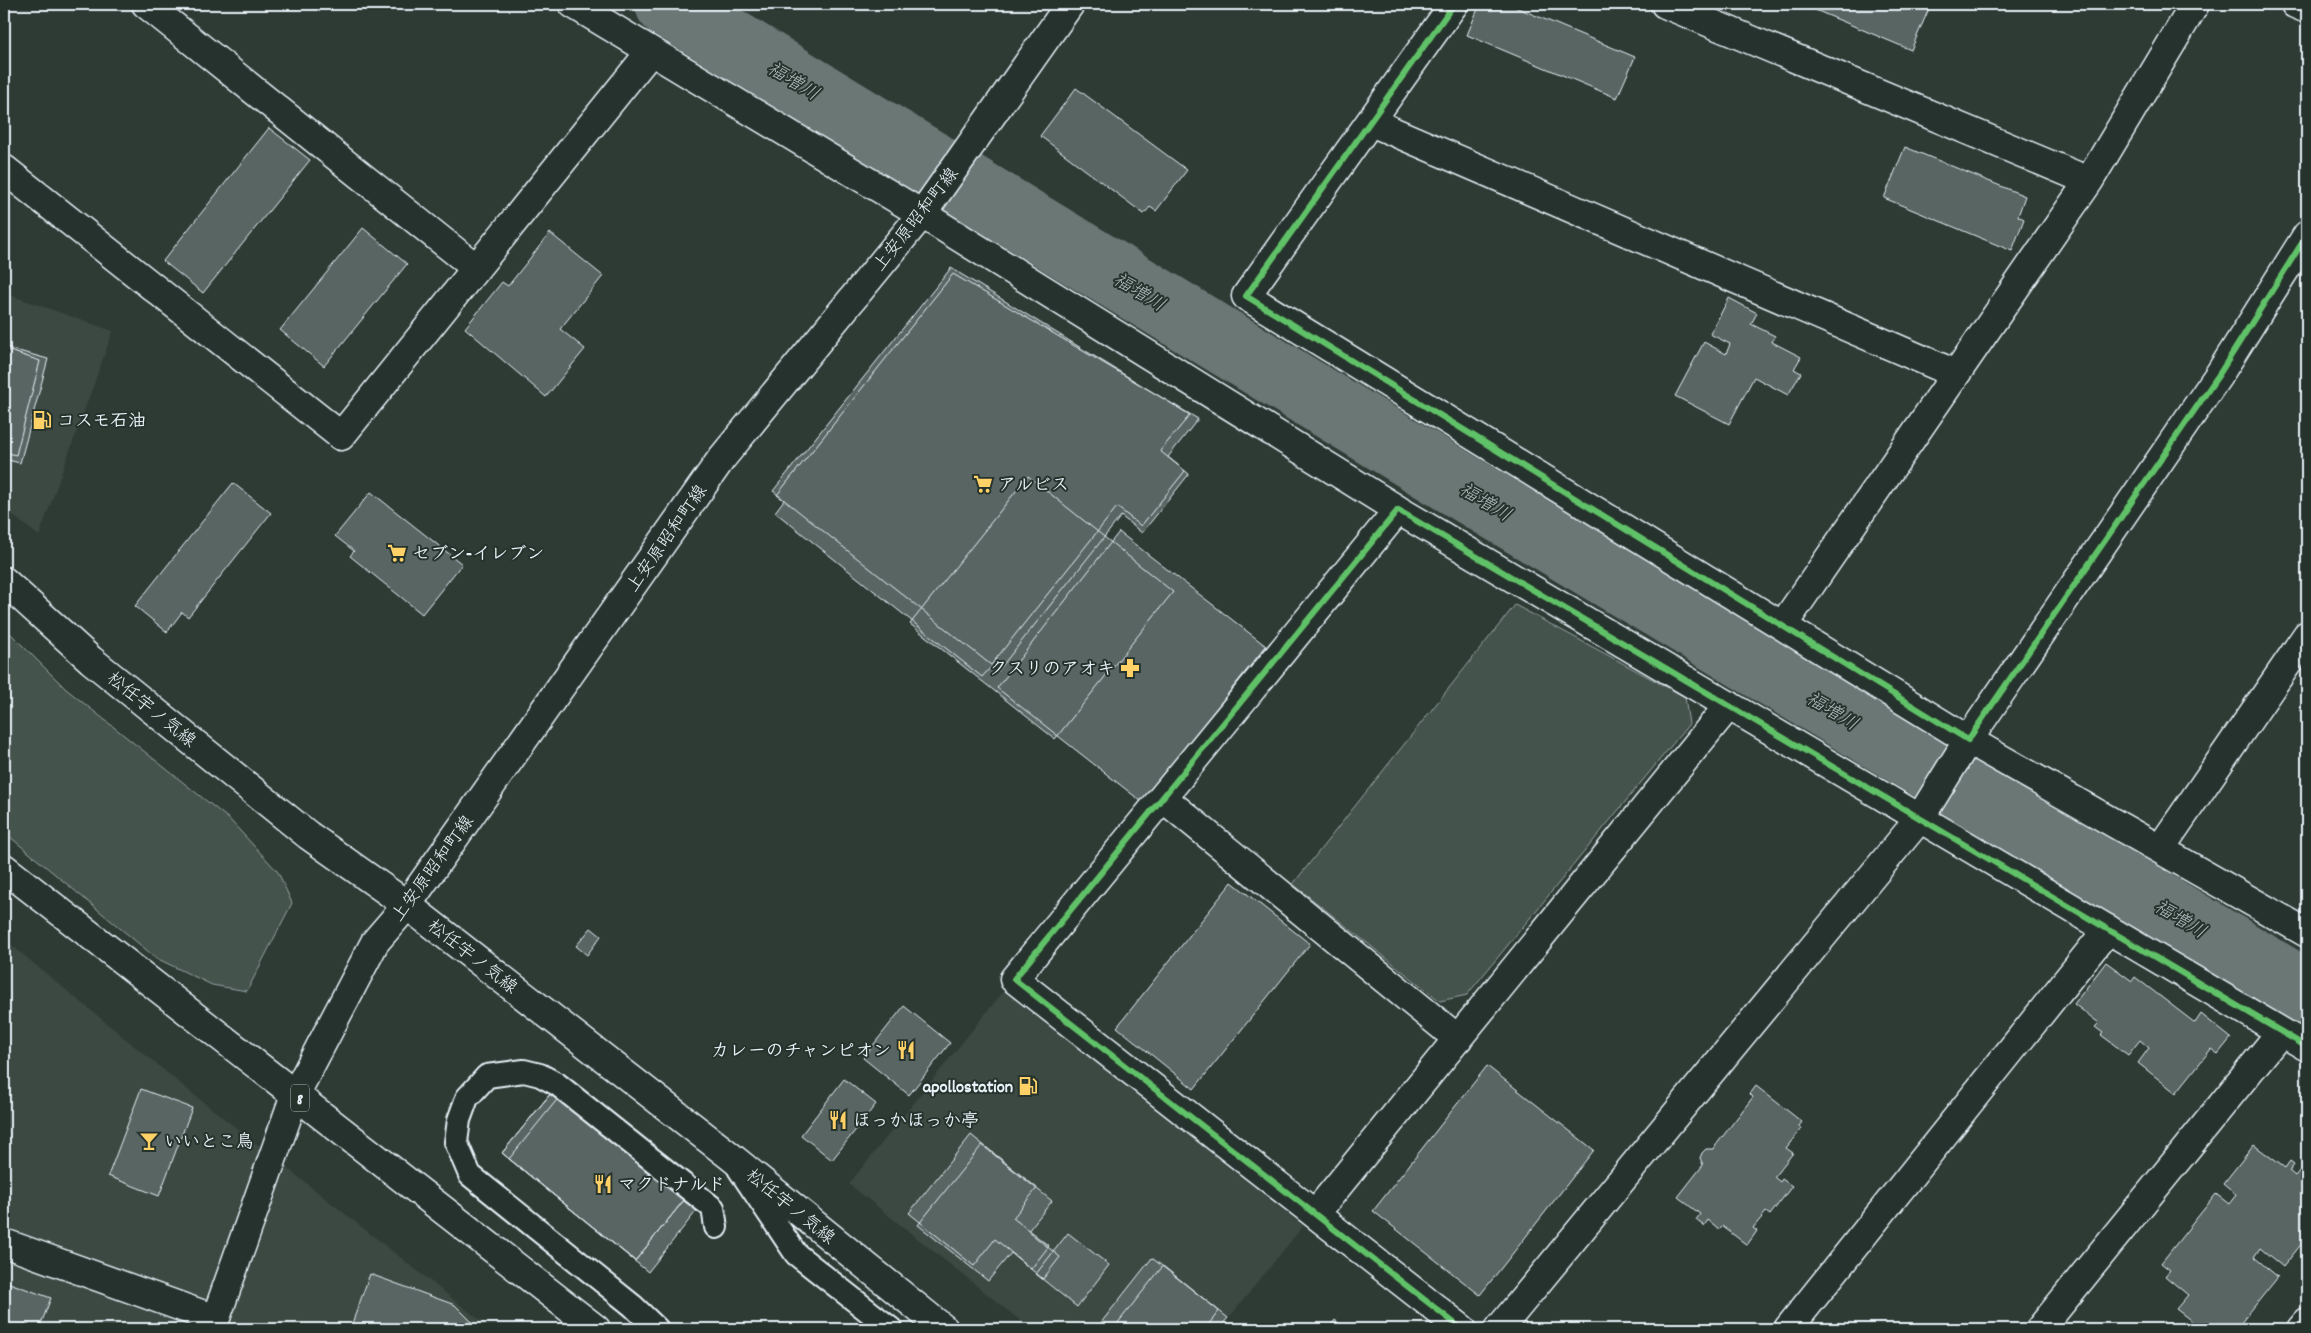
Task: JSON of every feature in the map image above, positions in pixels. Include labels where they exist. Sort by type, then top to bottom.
[{"type":"street","points":[[146,4],[476,268]]},
{"type":"street","points":[[573,4],[651,51],[927,208],[1398,510],[1729,704],[1924,811],[2108,929],[2307,1048]]},
{"type":"street","name":"上安原昭和町線","points":[[214,1324],[295,1094],[375,942],[407,905],[722,458],[927,208],[1070,4]]},
{"type":"street","points":[[1454,4],[1246,296],[1783,625],[1965,745],[2160,849],[2307,933]]},
{"type":"street","points":[[1665,4],[2089,181]]},
{"type":"street","points":[[1783,625],[2089,181],[2195,4]]},
{"type":"street","points":[[2294,4],[2307,9]]},
{"type":"street","points":[[4,169],[341,436],[651,51]]},
{"type":"street","points":[[1371,122],[1956,374]]},
{"type":"street","points":[[1499,1329],[1924,811],[1965,745],[2220,372],[2307,235]]},
{"type":"street","points":[[1398,510],[1014,979],[1462,1329]]},
{"type":"street","name":"松任宇ノ気線","points":[[4,581],[91,660],[308,835],[407,905],[730,1156],[944,1329]]},
{"type":"street","points":[[2160,849],[2307,635]]},
{"type":"street","points":[[1315,1214],[1729,704]]},
{"type":"street","points":[[1164,798],[1458,1039]]},
{"type":"street","name":"8","points":[[4,868],[596,1329]]},
{"type":"street","points":[[1788,1329],[2108,929]]},
{"type":"street","points":[[2040,1329],[2281,1032]]},
{"type":"street","points":[[4,1243],[214,1324]]},
{"type":"street","points":[[2301,1329],[2307,1322]]},
{"type":"lane","points":[[657,1329],[633,1306],[470,1175],[456,1142],[459,1120],[467,1098],[487,1076],[524,1071],[540,1074],[557,1084],[712,1208],[716,1227]]},
{"type":"lane","points":[[730,1156],[796,1254],[891,1329]]},
{"type":"shaded area","name":"コスモ石油","points":[[4,293],[113,331],[39,536],[4,508]]},
{"type":"shaded area","points":[[1515,605],[1685,697],[1689,724],[1467,995],[1440,1001],[1293,884]]},
{"type":"shaded area","points":[[4,627],[66,689],[229,819],[278,872],[292,903],[247,991],[212,985],[156,958],[4,832]]},
{"type":"shaded area","points":[[4,939],[188,1090],[491,1329],[4,1329]]},
{"type":"shaded area","name":"apollostation","points":[[1006,988],[1303,1226],[1220,1329],[1031,1329],[849,1184]]},
{"type":"building","points":[[1480,4],[1508,4],[1635,57],[1617,98],[1467,35]]},
{"type":"building","points":[[1801,4],[1931,4],[1911,50]]},
{"type":"building","points":[[1076,88],[1187,170],[1156,211],[1150,207],[1144,214],[1040,136]]},
{"type":"building","points":[[269,128],[310,160],[203,293],[163,261]]},
{"type":"building","points":[[1905,147],[2025,196],[2018,216],[2024,219],[2012,251],[1884,198]]},
{"type":"building","points":[[363,228],[407,264],[324,366],[280,330]]},
{"type":"building","points":[[550,233],[603,276],[560,329],[585,349],[546,397],[465,328],[502,282],[508,286]]},
{"type":"building","points":[[951,268],[1190,415],[1160,451],[1185,471],[1141,526],[1117,507],[991,665],[773,491]]},
{"type":"building","points":[[953,274],[1198,419],[1168,457],[1189,474],[1142,533],[1121,516],[998,671],[992,666],[982,677],[775,512],[784,500],[777,495]]},
{"type":"building","points":[[1729,298],[1757,313],[1751,324],[1775,336],[1772,342],[1801,357],[1794,369],[1801,373],[1788,395],[1754,377],[1729,424],[1675,396],[1704,342],[1726,354],[1730,344],[1710,334]]},
{"type":"building","points":[[4,347],[48,359],[20,463],[4,459]]},
{"type":"building","points":[[4,349],[40,361],[16,455],[4,452]]},
{"type":"building","points":[[1028,476],[1173,592],[1055,739],[910,624]]},
{"type":"building","points":[[233,483],[271,513],[188,617],[182,612],[167,632],[135,606]]},
{"type":"building","points":[[371,492],[462,564],[422,614],[350,556],[354,551],[335,536]]},
{"type":"building","points":[[1119,532],[1266,646],[1142,802],[997,688]]},
{"type":"building","points":[[1232,882],[1310,944],[1194,1089],[1117,1027]]},
{"type":"building","points":[[591,928],[601,936],[587,955],[576,946]]},
{"type":"building","points":[[2106,962],[2132,981],[2135,977],[2195,1023],[2201,1014],[2231,1038],[2218,1054],[2211,1049],[2176,1093],[2138,1063],[2149,1048],[2140,1040],[2128,1055],[2101,1035],[2103,1033],[2095,1027],[2099,1023],[2074,1004]]},
{"type":"building","points":[[904,1006],[950,1043],[909,1095],[863,1058]]},
{"type":"building","points":[[1487,1066],[1594,1150],[1480,1295],[1373,1211]]},
{"type":"building","points":[[844,1079],[876,1104],[832,1160],[801,1135]]},
{"type":"building","points":[[1756,1086],[1802,1122],[1799,1126],[1801,1129],[1786,1148],[1793,1153],[1774,1177],[1780,1182],[1782,1179],[1792,1186],[1770,1215],[1766,1212],[1753,1228],[1757,1231],[1747,1245],[1722,1226],[1719,1229],[1708,1220],[1704,1226],[1696,1220],[1700,1214],[1678,1197],[1703,1165],[1700,1158],[1702,1153],[1706,1149],[1713,1149],[1753,1097],[1750,1094]]},
{"type":"building","points":[[141,1089],[192,1108],[159,1196],[108,1176]]},
{"type":"building","points":[[551,1093],[652,1155],[642,1166],[684,1200],[635,1261],[502,1153]]},
{"type":"building","points":[[551,1093],[652,1155],[642,1166],[684,1200],[635,1261],[502,1153]]},
{"type":"building","points":[[560,1096],[698,1209],[648,1272],[509,1159]]},
{"type":"building","points":[[971,1135],[1037,1188],[1013,1218],[1049,1246],[1031,1269],[995,1239],[974,1266],[909,1213]]},
{"type":"building","points":[[982,1145],[1052,1201],[1028,1231],[1060,1257],[1043,1279],[1011,1253],[988,1281],[918,1225]]},
{"type":"building","points":[[2254,1145],[2285,1168],[2290,1161],[2294,1164],[2289,1171],[2295,1176],[2300,1170],[2307,1175],[2307,1237],[2283,1267],[2260,1248],[2254,1257],[2278,1277],[2236,1329],[2202,1329],[2176,1309],[2188,1295],[2165,1276],[2170,1270],[2161,1263],[2216,1194],[2229,1204],[2236,1195],[2223,1184]]},
{"type":"building","points":[[1068,1233],[1109,1265],[1077,1307],[1036,1274]]},
{"type":"building","points":[[1152,1258],[1219,1311],[1205,1329],[1096,1329]]},
{"type":"building","points":[[1163,1266],[1228,1318],[1218,1329],[1113,1329]]},
{"type":"building","points":[[370,1274],[455,1305],[476,1326],[474,1329],[350,1329]]},
{"type":"building","points":[[4,1281],[51,1298],[39,1329],[4,1329]]},
{"type":"building","points":[[1335,1320],[1346,1329],[1328,1329]]},
{"type":"waterway","name":"福増川","points":[[668,4],[1473,493],[2307,994]]},
{"type":"cycle path","points":[[1454,4],[1246,296],[1968,740],[2220,373],[2307,235]]},
{"type":"cycle path","points":[[1462,1329],[1014,979],[1398,510],[2307,1047]]},
{"type":"place","name":"コスモ石油","points":[[42,420]]},
{"type":"place","name":"アルビス","points":[[983,484]]},
{"type":"place","name":"セブン-イレブン","points":[[397,553]]},
{"type":"place","name":"クスリのアオキ","points":[[1130,668]]},
{"type":"place","name":"カレーのチャンピオン","points":[[906,1050]]},
{"type":"place","name":"apollostation","points":[[1028,1086]]},
{"type":"place","name":"ほっかほっか亭","points":[[838,1120]]},
{"type":"place","name":"いいとこ鳥","points":[[149,1141]]},
{"type":"place","name":"マクドナルド","points":[[603,1184]]}]
